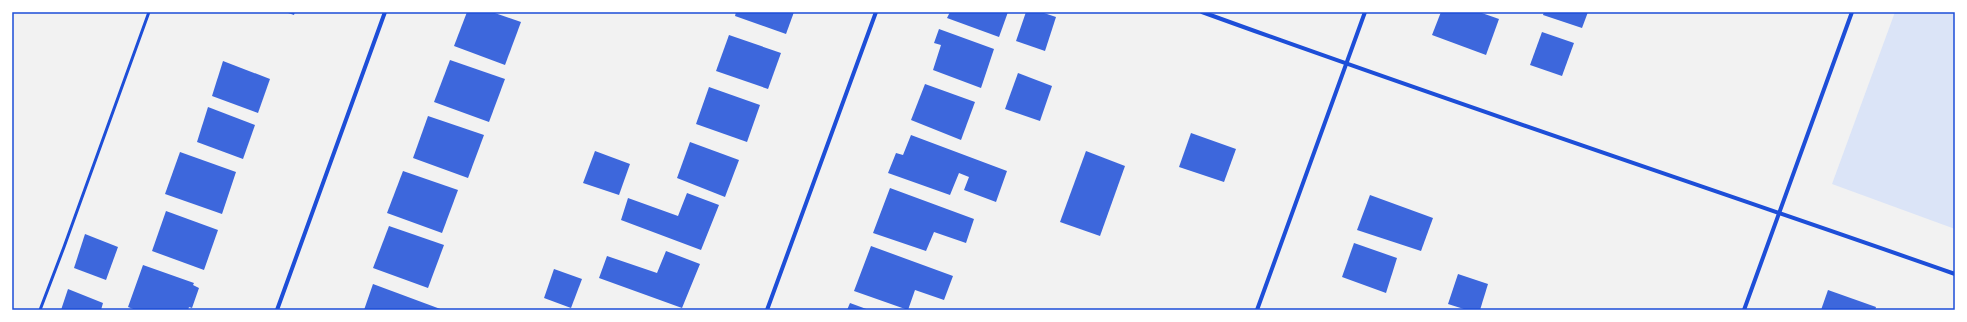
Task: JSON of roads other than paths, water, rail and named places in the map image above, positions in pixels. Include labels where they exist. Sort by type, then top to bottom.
[{"type":"street","points":[[277,310],[385,12]]},
{"type":"street","points":[[767,310],[876,12]]},
{"type":"street","points":[[1202,12],[1346,64],[1780,212],[1955,274]]},
{"type":"street","points":[[1257,310],[1365,12]]},
{"type":"street","points":[[1744,310],[1852,12]]},
{"type":"lane","points":[[40,310],[67,240],[149,12]]}]
